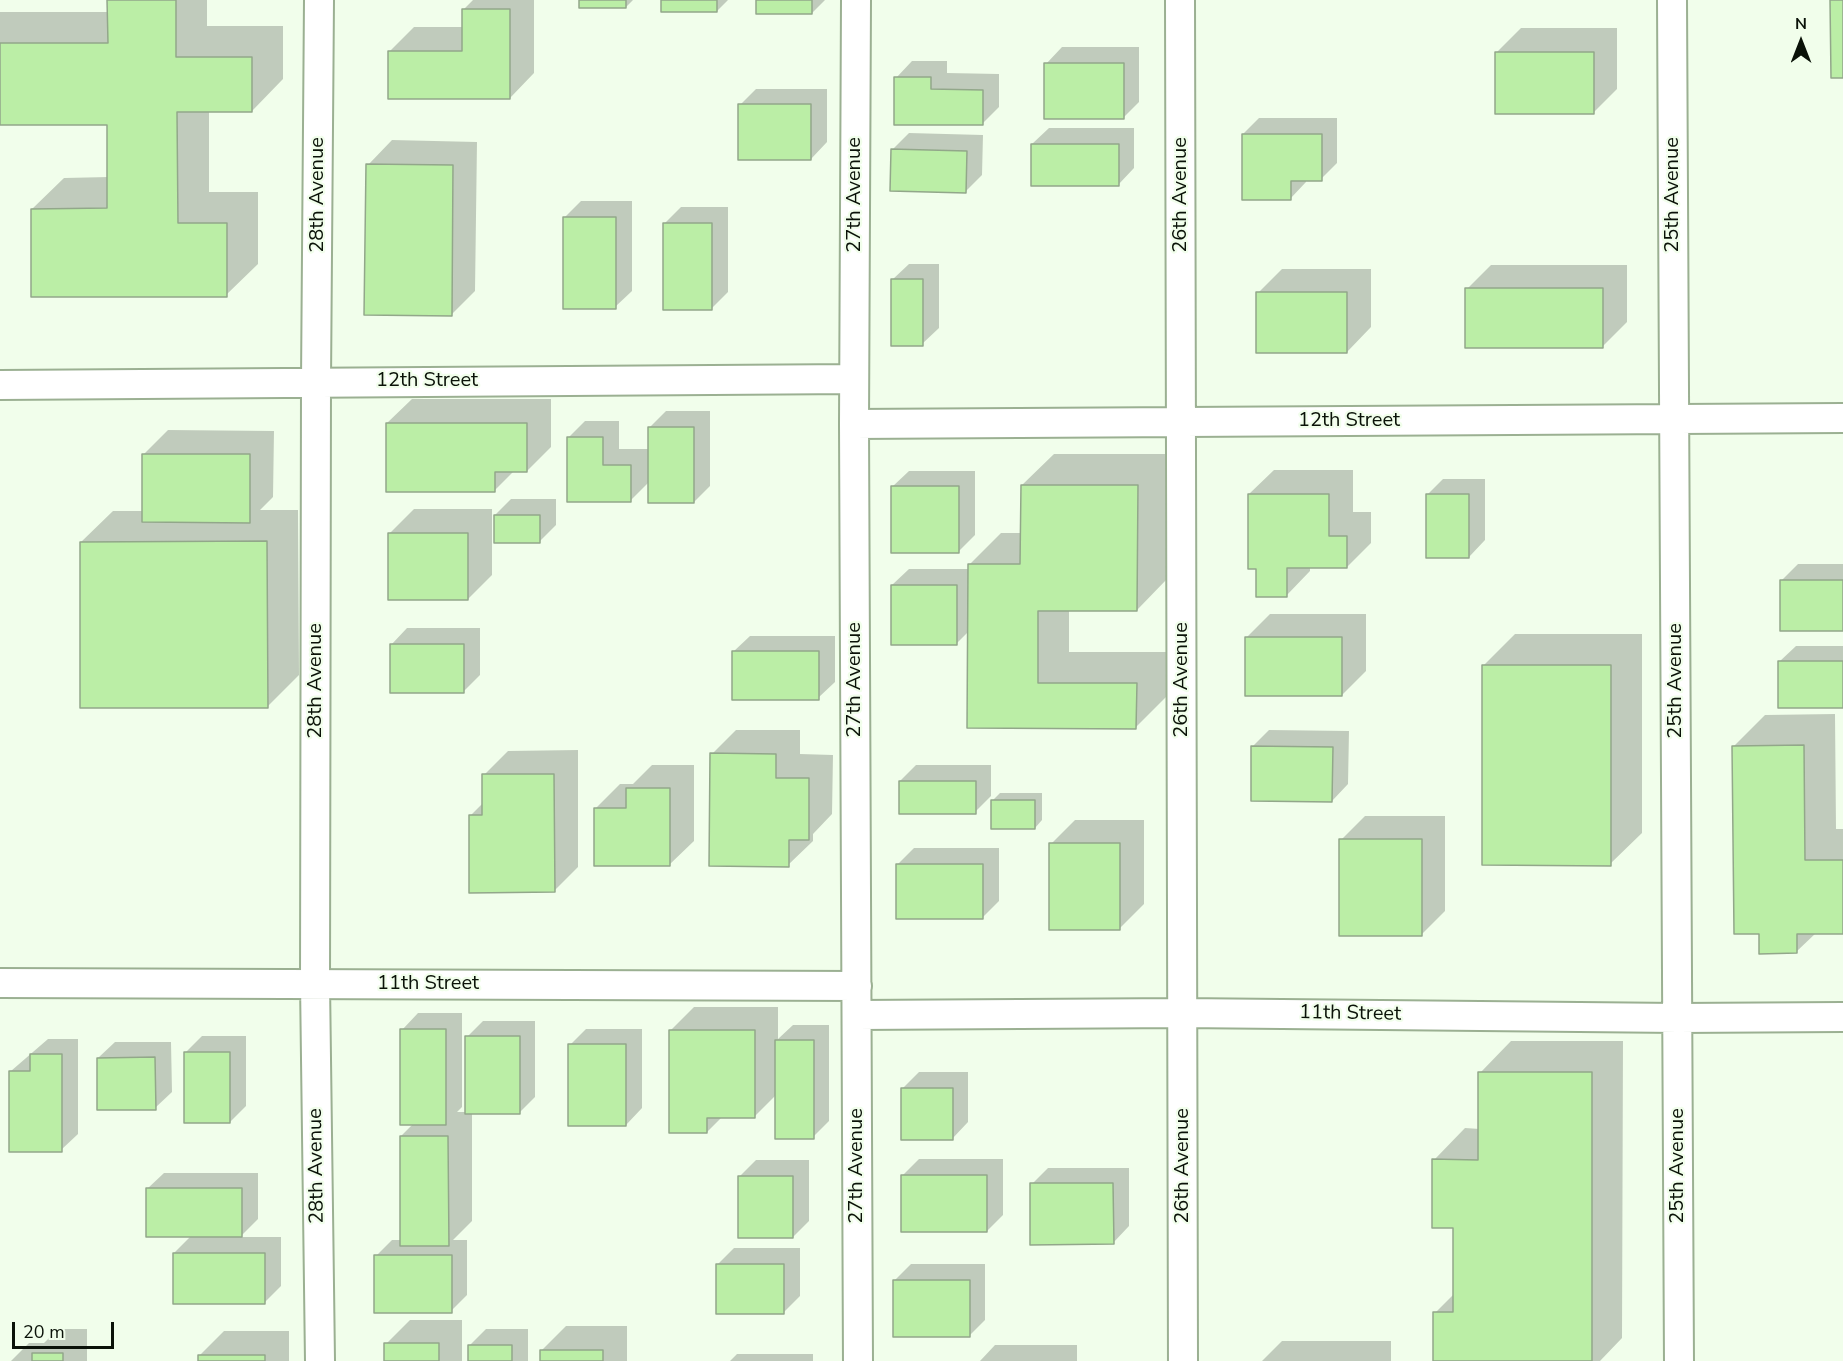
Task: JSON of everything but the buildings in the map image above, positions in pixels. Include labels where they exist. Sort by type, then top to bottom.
[{"type":"street","name":"28th Avenue","points":[[319,0],[315,983],[320,1361]]},
{"type":"street","name":"27th Avenue","points":[[856,0],[854,424],[858,1361]]},
{"type":"street","name":"26th Avenue","points":[[1180,0],[1183,1361]]},
{"type":"street","name":"25th Avenue","points":[[1672,0],[1679,1361]]},
{"type":"street","name":"12th Street","points":[[0,385],[854,379]]},
{"type":"street","name":"12th Street","points":[[854,424],[1843,418]]},
{"type":"street","name":"11th Street","points":[[0,983],[857,986]]},
{"type":"street","name":"11th Street","points":[[857,1015],[1183,1013],[1678,1018],[1843,1017]]}]
